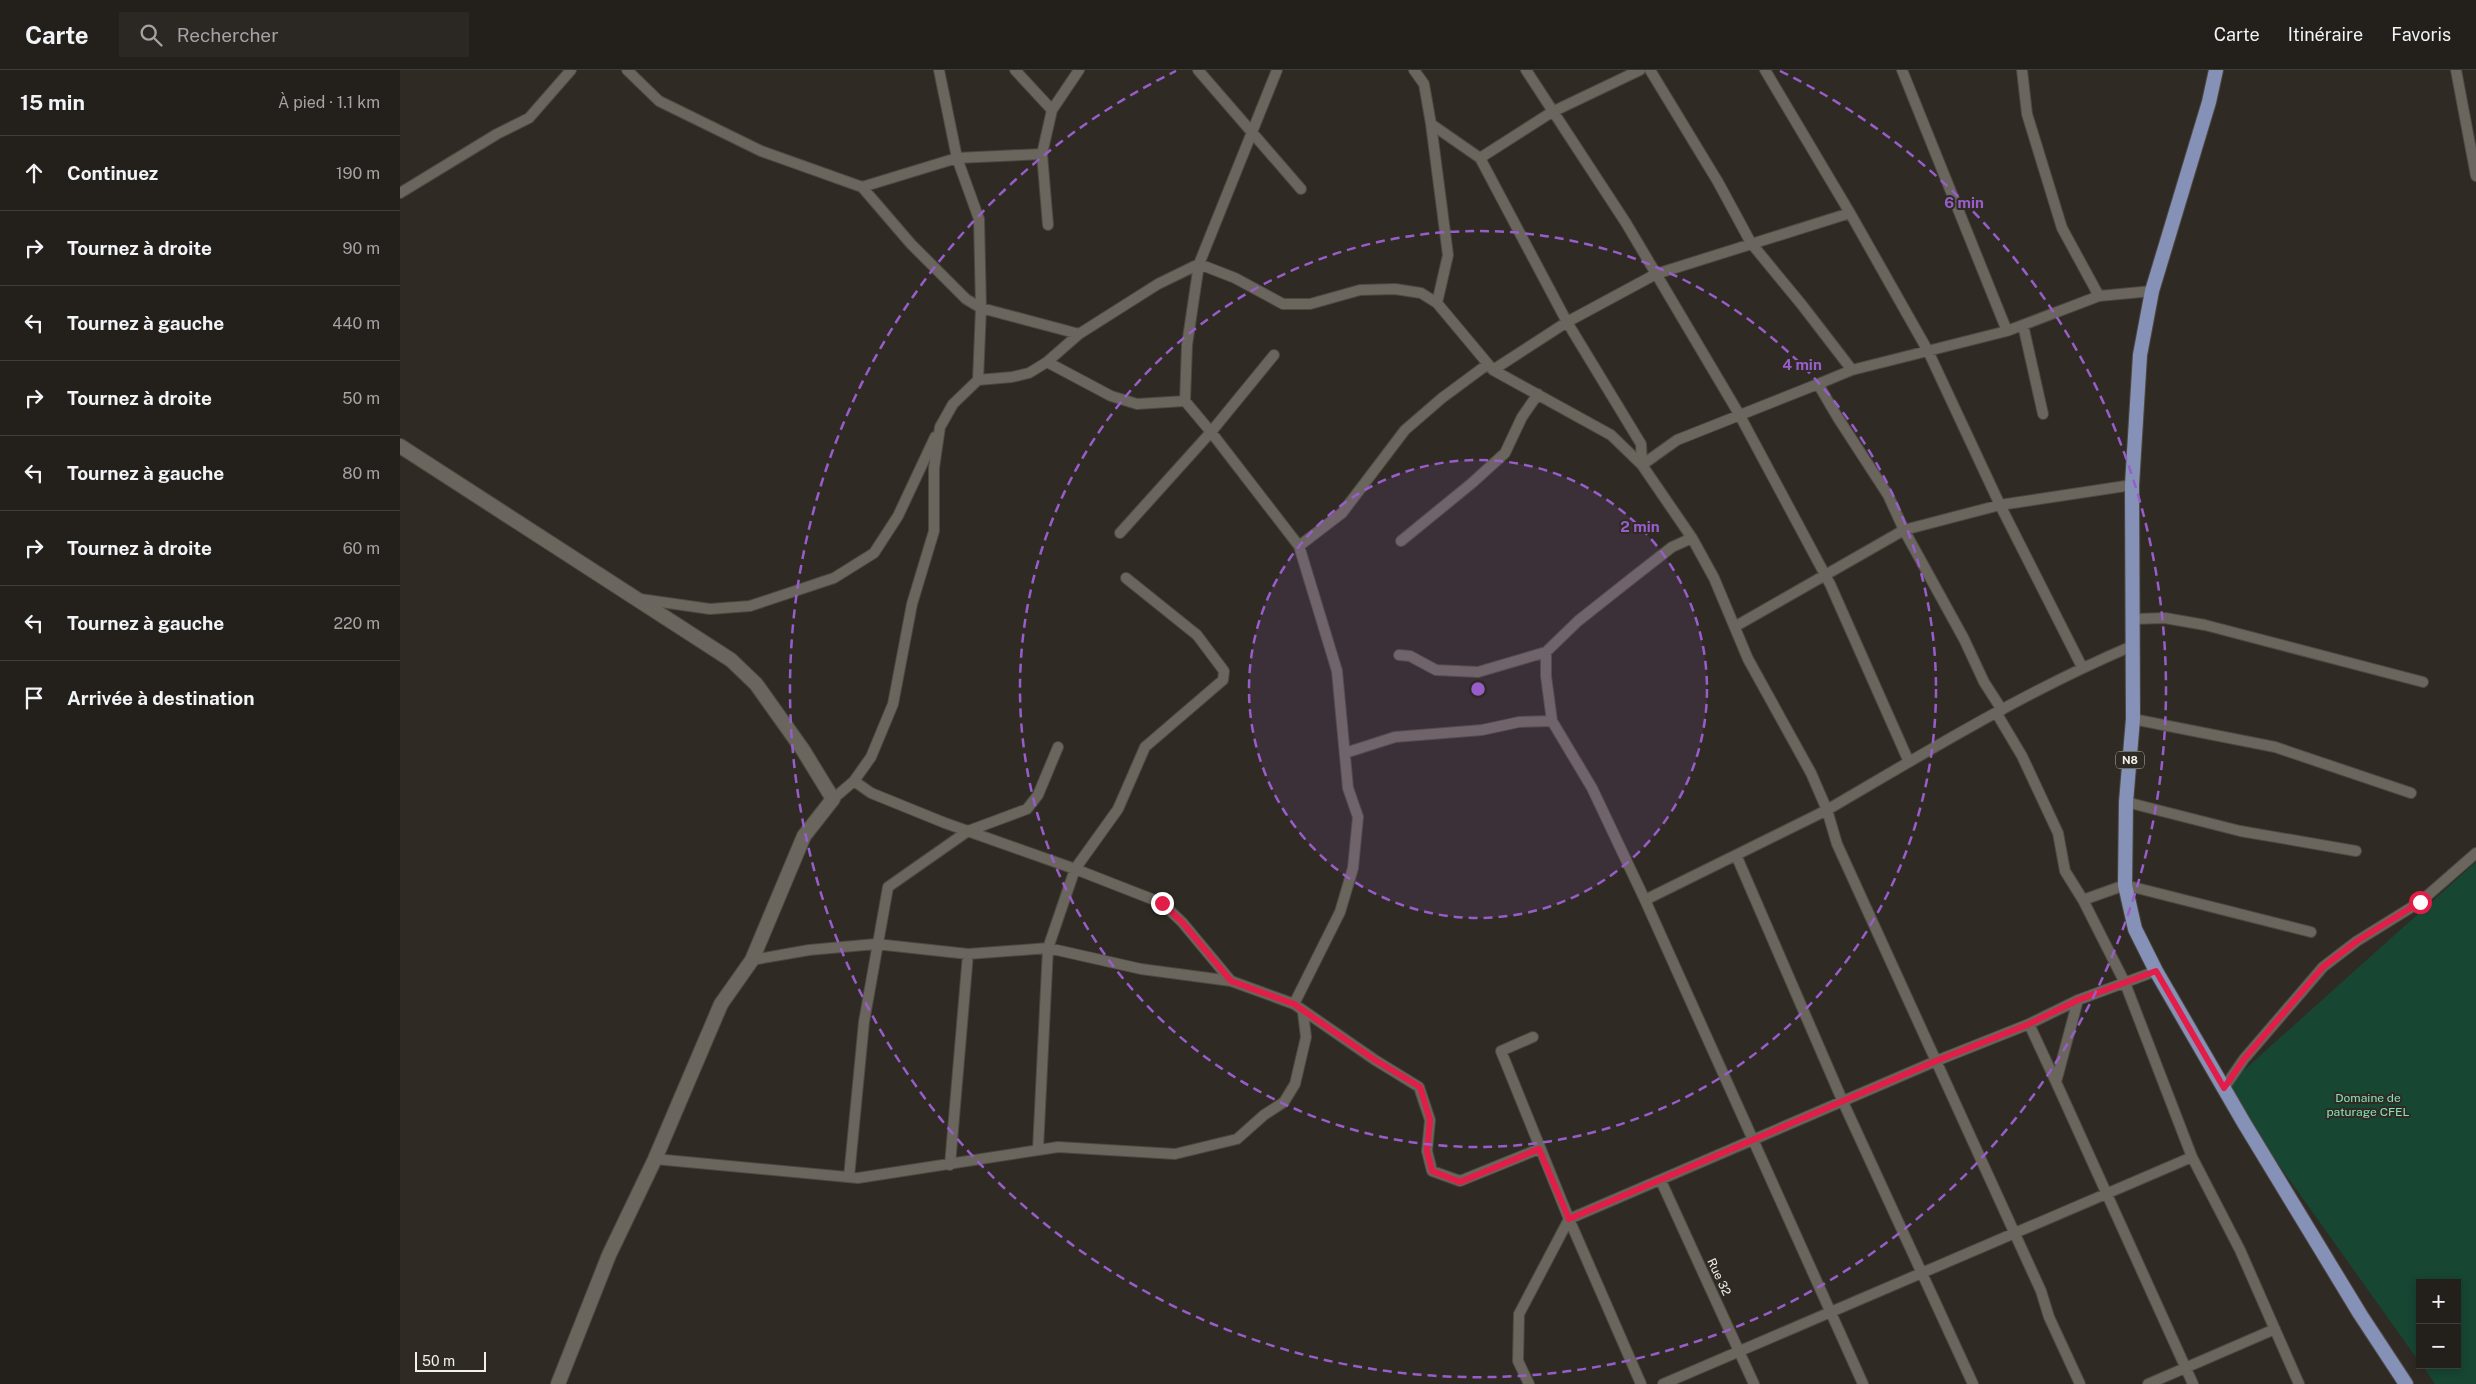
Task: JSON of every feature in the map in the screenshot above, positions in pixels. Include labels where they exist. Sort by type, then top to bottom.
[{"type":"main road","name":"N8","points":[[2216,70],[2209,102],[2152,291],[2140,355],[2132,486],[2133,719],[2126,802],[2125,885],[2135,929],[2156,971],[2360,1314],[2406,1384]]},
{"type":"street","points":[[400,193],[497,134],[529,118],[571,70]]},
{"type":"street","points":[[627,70],[659,100],[761,151],[862,187],[925,258],[966,299],[981,308],[1079,334]]},
{"type":"street","points":[[940,70],[957,158],[979,219],[981,308],[978,380]]},
{"type":"street","points":[[1015,70],[1052,110]]},
{"type":"street","points":[[1048,225],[1042,154],[1052,110],[1079,70]]},
{"type":"street","points":[[1198,70],[1301,189]]},
{"type":"street","points":[[1277,70],[1199,264],[1187,345],[1185,402],[1211,432],[1299,546],[1337,671],[1348,788],[1358,817],[1353,868],[1340,912],[1294,1004]]},
{"type":"street","points":[[1414,70],[1424,84],[1448,255],[1437,303]]},
{"type":"street","points":[[1526,70],[1626,223],[1739,414],[1825,574],[1909,762]]},
{"type":"street","points":[[1480,158],[1552,112],[1640,70]]},
{"type":"street","points":[[1650,70],[1718,182],[1751,244],[1802,305],[1852,370]]},
{"type":"street","points":[[1765,70],[1850,213],[1928,351],[2000,506],[2082,667]]},
{"type":"street","points":[[1902,70],[2007,331]]},
{"type":"street","points":[[2022,70],[2027,114],[2062,228],[2099,296]]},
{"type":"street","points":[[2456,70],[2476,176]]},
{"type":"street","points":[[1431,124],[1480,158],[1567,322],[1641,444],[1642,465]]},
{"type":"street","points":[[862,187],[957,158],[1042,154]]},
{"type":"street","points":[[1299,546],[1342,513],[1405,430],[1442,398],[1490,367],[1567,322],[1656,274],[1850,213]]},
{"type":"street","points":[[636,599],[710,609],[750,606],[834,578],[874,553],[898,516],[940,427],[953,404],[978,380],[1012,377],[1029,372],[1047,362],[1079,334],[1158,284],[1199,264],[1235,278],[1283,304],[1310,304],[1360,290],[1395,289],[1421,293],[1437,303],[1490,367],[1611,434],[1642,465],[1692,538],[1714,578],[1736,626],[1748,659],[1811,773],[1827,810],[1837,844],[2080,1384]]},
{"type":"street","points":[[1642,465],[1677,440],[1852,370],[2007,331],[2099,296],[2152,291]]},
{"type":"street","points":[[2023,325],[2043,414]]},
{"type":"street","points":[[1120,533],[1211,432],[1274,355]]},
{"type":"street","points":[[1047,362],[1111,396],[1137,404],[1185,402]]},
{"type":"street","points":[[1818,384],[1888,495],[1904,530],[1964,639],[2022,756],[2058,833],[2065,871],[2083,900],[2125,983],[2192,1157],[2240,1250],[2299,1384]]},
{"type":"street","points":[[1401,541],[1472,483],[1505,453],[1522,417],[1538,394]]},
{"type":"street","points":[[558,1384],[609,1255],[655,1159],[721,1004],[752,960],[804,836],[833,799],[854,781],[870,757],[893,704],[912,604],[934,531],[934,468],[940,427]]},
{"type":"street","points":[[400,446],[731,660],[756,684],[803,750],[833,799]]},
{"type":"street","points":[[1736,626],[1904,530],[2000,506],[2132,486]]},
{"type":"street","points":[[1399,655],[1410,656],[1436,670],[1478,672],[1546,652],[1578,621],[1623,585],[1672,547],[1692,538]]},
{"type":"street","points":[[1038,1149],[1048,948],[1075,869],[1118,809],[1145,747],[1223,680],[1224,671],[1197,635],[1126,578]]},
{"type":"street","points":[[2133,619],[2165,618],[2205,625],[2423,682]]},
{"type":"street","points":[[1645,900],[1827,810],[1909,762],[2082,667],[2132,646]]},
{"type":"street","points":[[1546,652],[1546,676],[1552,721],[1592,788],[1683,981],[1752,1141],[1863,1384]]},
{"type":"street","points":[[2133,719],[2275,747],[2411,793]]},
{"type":"street","points":[[1345,753],[1395,737],[1482,730],[1519,722],[1552,721]]},
{"type":"street","points":[[848,1177],[864,1022],[876,944],[888,887],[968,831],[1027,809],[1038,796],[1058,747]]},
{"type":"street","points":[[854,781],[871,793],[1162,903],[1182,922],[1231,981]]},
{"type":"street","points":[[2126,802],[2240,831],[2356,851]]},
{"type":"street","points":[[2224,1088],[2244,1059],[2323,967],[2357,941],[2420,902],[2476,853]]},
{"type":"street","points":[[1736,855],[1843,1102],[1973,1384]]},
{"type":"street","points":[[2083,900],[2125,885],[2311,932]]},
{"type":"street","points":[[752,960],[809,950],[876,944],[968,954],[1048,948],[1141,969],[1231,981],[1294,1004],[1304,1013],[1420,1087],[1430,1120],[1427,1151],[1432,1171],[1460,1182],[1539,1149]]},
{"type":"street","points":[[950,1165],[968,954]]},
{"type":"street","points":[[1529,1384],[1518,1361],[1519,1314],[1569,1219],[1936,1061],[2029,1024],[2078,1000],[2156,971]]},
{"type":"street","points":[[2056,1082],[2078,1000]]},
{"type":"street","points":[[655,1159],[858,1178],[950,1165],[1058,1146],[1175,1154],[1237,1139],[1264,1115],[1284,1102],[1295,1084],[1306,1037],[1304,1013]]},
{"type":"street","points":[[2029,1024],[2194,1384]]},
{"type":"street","points":[[1533,1037],[1501,1051],[1539,1149],[1641,1384]]},
{"type":"street","points":[[1663,1384],[1829,1311],[1923,1274],[2013,1233],[2192,1157]]},
{"type":"street","name":"Rue 32","points":[[1661,1181],[1754,1384]]},
{"type":"street","points":[[2148,1384],[2275,1329]]},
{"type":"green space","name":"Domaine de paturage CFEL","points":[[2476,862],[2476,1384],[2435,1384],[2425,1369],[2461,1369],[2461,1279],[2416,1279],[2416,1357],[2224,1088]]},
{"type":"route","points":[[1162,903],[1182,922],[1231,981],[1294,1004],[1304,1013],[1375,1060],[1420,1087],[1430,1120],[1427,1151],[1432,1171],[1460,1182],[1539,1149],[1569,1219],[1936,1061],[2029,1024],[2078,1000],[2156,971],[2224,1088],[2244,1059],[2273,1027],[2301,990],[2323,967],[2357,941],[2420,902]]}]
